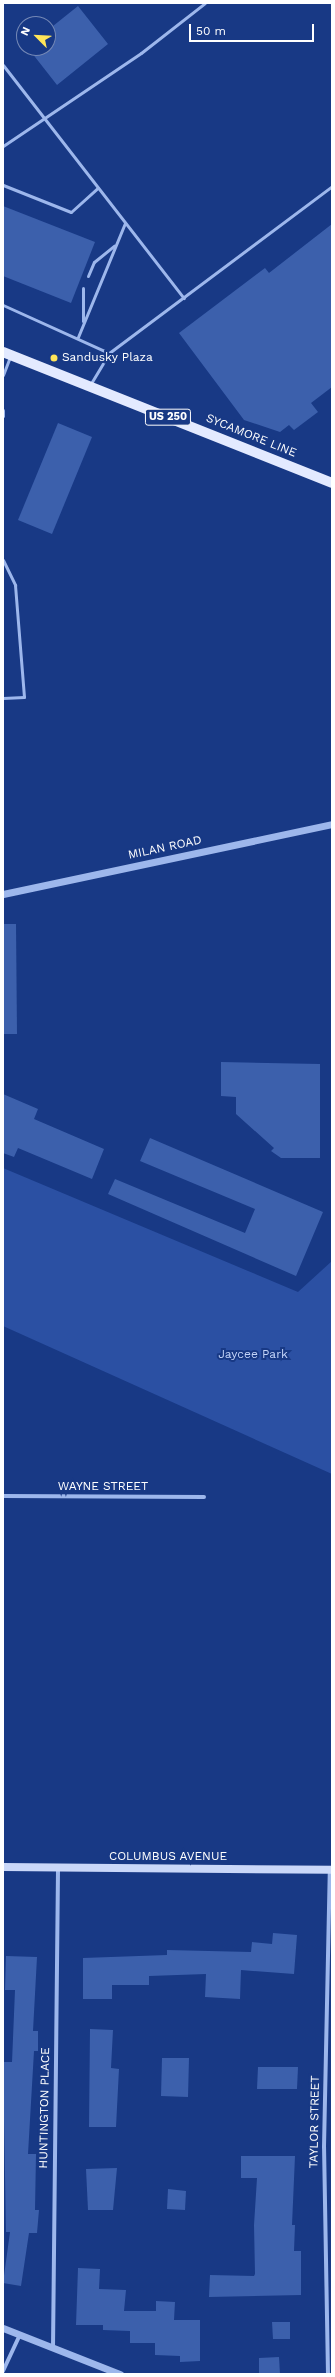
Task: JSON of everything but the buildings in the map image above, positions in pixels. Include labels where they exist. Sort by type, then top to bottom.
[{"type":"main road","name":"SYCAMORE LINE","points":[[7,353],[332,483]]},
{"type":"main road","name":"COLUMBUS AVENUE","points":[[3,1867],[331,1870]]},
{"type":"street","name":"MILAN ROAD","points":[[3,894],[332,824]]},
{"type":"street","name":"WAYNE STREET","points":[[3,1496],[204,1497]]},
{"type":"street","name":"HUNTINGTON PLACE","points":[[53,2348],[58,1868]]},
{"type":"street","name":"TAYLOR STREET","points":[[328,2374],[324,2147],[331,1870]]},
{"type":"street","points":[[3,2328],[120,2374]]},
{"type":"street","points":[[3,2371],[20,2335]]},
{"type":"lane","points":[[3,146],[141,53],[205,3]]},
{"type":"lane","points":[[3,65],[45,117],[98,188],[184,298]]},
{"type":"lane","points":[[3,139],[6,144]]},
{"type":"lane","points":[[3,185],[71,212],[98,188]]},
{"type":"lane","points":[[90,386],[109,353],[332,186]]},
{"type":"lane","points":[[78,337],[114,246],[125,223]]},
{"type":"lane","points":[[88,276],[94,262],[114,246]]},
{"type":"lane","points":[[83,288],[83,323]]},
{"type":"lane","points":[[3,305],[78,337],[109,353]]},
{"type":"lane","points":[[3,375],[7,353]]},
{"type":"lane","points":[[3,410],[3,416]]},
{"type":"lane","points":[[3,560],[15,585],[24,698],[3,698]]},
{"type":"green space","name":"Jaycee Park","points":[[3,1168],[298,1292],[332,1261],[332,1474],[3,1326]]},
{"type":"place","name":"Sandusky Plaza","points":[[54,358]]}]
